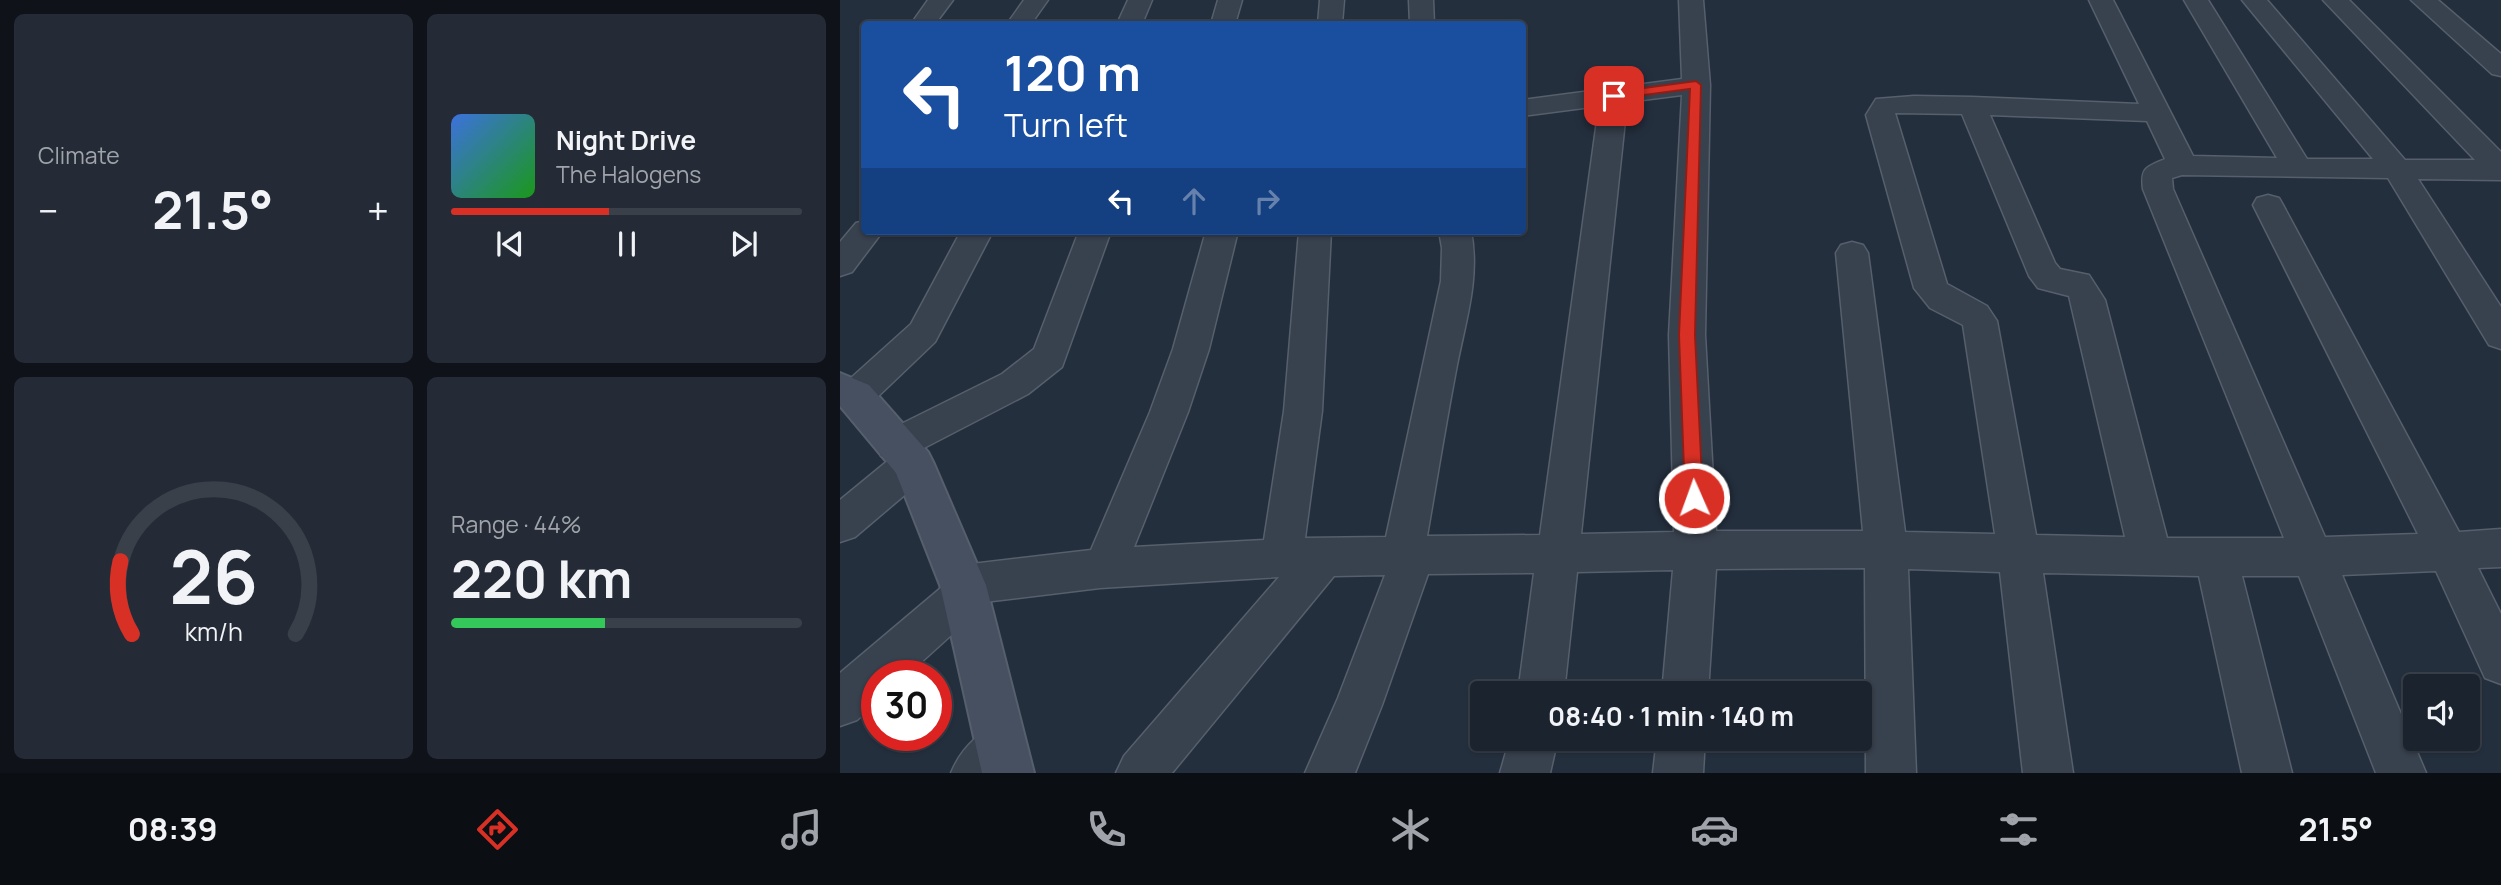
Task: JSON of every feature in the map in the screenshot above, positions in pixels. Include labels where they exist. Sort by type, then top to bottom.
[{"type":"main road","points":[[848,392],[904,454],[964,590],[995,764]]},
{"type":"street","points":[[925,21],[942,0]]},
{"type":"street","points":[[1021,21],[1035,0]]},
{"type":"street","points":[[1131,21],[1140,0]]},
{"type":"street","points":[[1224,21],[1230,0]]},
{"type":"street","points":[[1330,21],[1332,0]]},
{"type":"street","points":[[1421,0],[1422,21]]},
{"type":"street","points":[[1686,681],[1696,552],[1687,335],[1696,85],[1691,0]]},
{"type":"street","points":[[2101,0],[2179,153],[2178,165]]},
{"type":"street","points":[[2196,0],[2298,169]]},
{"type":"street","points":[[2254,0],[2397,169],[2501,336]]},
{"type":"street","points":[[2335,0],[2501,170]]},
{"type":"street","points":[[2423,0],[2501,68]]},
{"type":"street","points":[[1526,107],[1696,85]]},
{"type":"street","points":[[1543,681],[1614,96]]},
{"type":"street","points":[[2048,773],[2019,555],[1980,321],[1973,312],[1937,298],[1931,288],[1880,115],[1884,107],[1891,105],[1972,105],[2157,113]]},
{"type":"street","points":[[1972,105],[2041,268],[2050,280],[2080,284],[2088,300],[2151,558]]},
{"type":"street","points":[[2401,773],[2158,190],[2156,173],[2178,165],[2298,169],[2501,170]]},
{"type":"street","points":[[2268,205],[2448,552],[2501,662]]},
{"type":"street","points":[[840,264],[864,235]]},
{"type":"street","points":[[848,392],[923,333],[975,235]]},
{"type":"street","points":[[840,524],[904,454],[1015,384],[1049,357],[1094,235]]},
{"type":"street","points":[[1105,567],[1169,412],[1191,349],[1221,235]]},
{"type":"street","points":[[1141,773],[1303,556],[1303,411],[1315,235]]},
{"type":"street","points":[[1330,773],[1359,705],[1408,555],[1440,359],[1457,290],[1459,257],[1456,235]]},
{"type":"street","points":[[1852,253],[1886,550],[1891,773]]},
{"type":"street","points":[[840,703],[964,590],[1105,567],[1303,556],[1886,550],[2216,558],[2313,557],[2501,548]]},
{"type":"street","points":[[2216,558],[2267,773]]},
{"type":"street","points":[[1525,773],[1531,751]]},
{"type":"street","points":[[1678,773],[1680,751]]},
{"type":"route","points":[[1614,96],[1696,85],[1687,335],[1694,498]]}]
